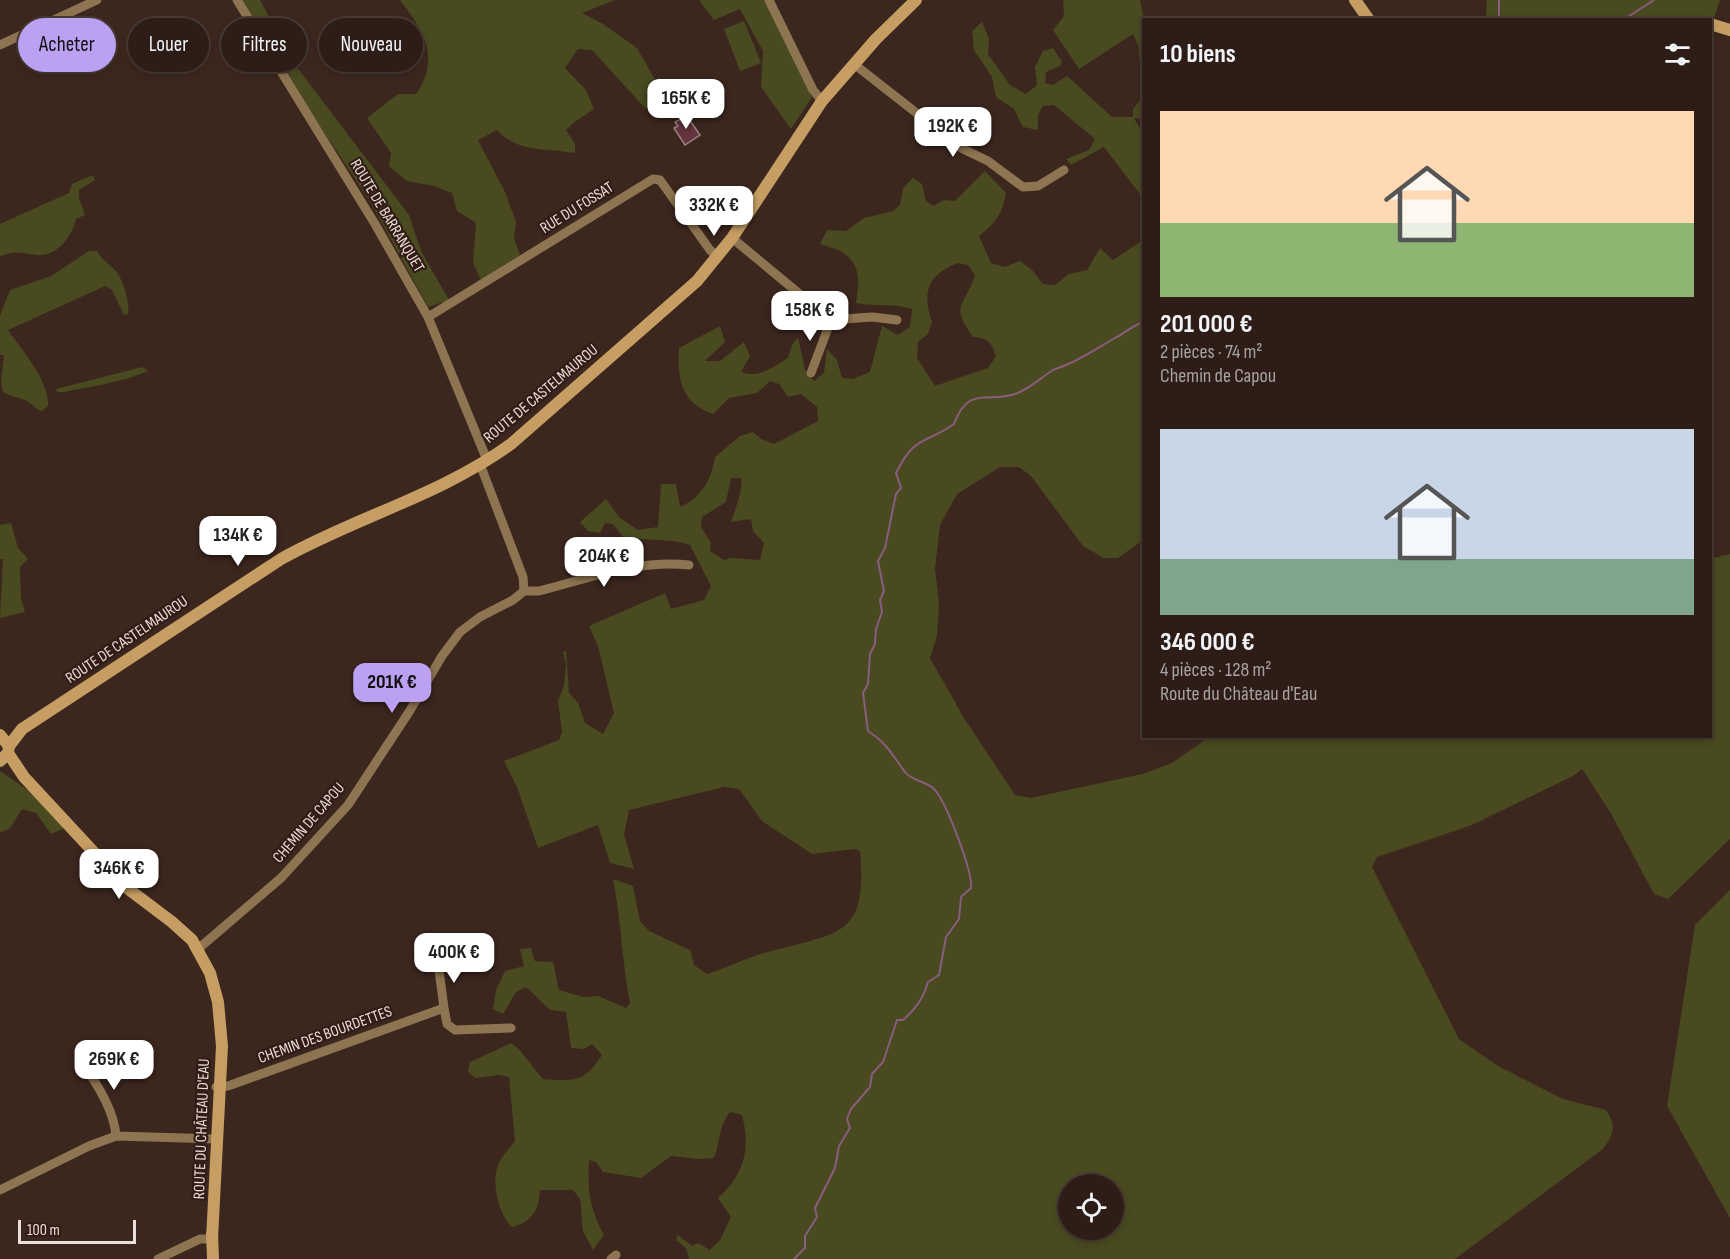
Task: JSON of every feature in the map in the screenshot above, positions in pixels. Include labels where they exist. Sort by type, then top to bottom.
[{"type":"street","points":[[0,45],[97,0]]},
{"type":"street","name":"ROUTE DE BARRANQUET","points":[[237,0],[375,224],[428,317],[483,462]]},
{"type":"street","points":[[769,0],[813,90],[822,100]]},
{"type":"street","name":"ROUTE DE CASTELMAUROU","points":[[0,735],[22,729],[281,559],[315,540],[407,502],[483,462],[511,444],[697,281],[732,238],[822,100],[916,0]]},
{"type":"street","points":[[1355,0],[1368,18]]},
{"type":"street","points":[[1712,25],[1730,30]]},
{"type":"street","points":[[854,64],[962,148],[988,161],[1023,187],[1038,186],[1064,170]]},
{"type":"street","name":"RUE DU FOSSAT","points":[[428,317],[653,179],[660,180],[710,250],[718,257]]},
{"type":"street","points":[[732,238],[831,320],[872,316],[897,320]]},
{"type":"street","points":[[811,373],[831,320]]},
{"type":"street","points":[[483,462],[523,577],[524,591],[539,591],[634,568],[673,563],[689,565]]},
{"type":"street","name":"CHEMIN DE CAPOU","points":[[198,949],[281,878],[348,805],[409,712],[442,656],[460,632],[524,591]]},
{"type":"street","name":"ROUTE DE CASTELMAUROU","points":[[4,756],[22,729]]},
{"type":"street","name":"ROUTE DU CHÂTEAU D'EAU","points":[[0,735],[4,756],[127,888],[172,921],[198,949],[214,988],[219,1019],[213,1259]]},
{"type":"street","points":[[438,963],[447,1024],[455,1029],[511,1028]]},
{"type":"street","name":"CHEMIN DES BOURDETTES","points":[[218,1087],[444,1008]]},
{"type":"street","points":[[79,1059],[91,1075],[115,1124],[116,1136]]},
{"type":"street","points":[[0,1190],[90,1146],[116,1136],[216,1139]]},
{"type":"street","points":[[158,1259],[200,1239],[212,1239]]},
{"type":"shaded area","points":[[242,0],[260,0],[270,18],[252,18]]},
{"type":"shaded area","points":[[400,0],[615,0],[582,13],[603,24],[637,48],[665,97],[646,109],[592,50],[578,49],[565,68],[586,90],[594,109],[566,130],[575,144],[575,153],[523,146],[514,143],[497,130],[478,140],[505,192],[516,222],[514,238],[520,255],[481,280],[473,263],[476,223],[457,211],[452,193],[434,186],[407,181],[389,166],[391,153],[367,118],[398,94],[416,94],[423,81],[428,57],[423,37],[423,18],[413,18]]},
{"type":"shaded area","points":[[699,0],[765,0],[812,97],[791,129],[761,87],[763,51],[740,9],[714,20]]},
{"type":"shaded area","points":[[1063,0],[1140,0],[1144,18],[1142,82],[1138,45],[1133,34],[1079,69],[1053,30],[1064,16]]},
{"type":"shaded area","points":[[1487,0],[1720,0],[1712,18],[1486,18]]},
{"type":"shaded area","points":[[744,21],[761,63],[740,71],[724,29]]},
{"type":"shaded area","points":[[982,22],[989,39],[988,54],[1010,85],[1026,94],[1037,85],[1035,67],[1043,51],[1053,48],[1062,62],[1060,66],[1046,72],[1045,83],[1053,85],[1067,76],[1112,117],[1133,117],[1133,109],[1142,98],[1142,119],[1134,118],[1142,131],[1142,197],[1104,147],[1071,165],[1066,159],[1089,150],[1095,139],[1054,105],[1043,106],[1038,115],[1038,130],[1023,127],[1014,109],[996,97],[992,77],[974,50],[972,31]]},
{"type":"shaded area","points":[[284,72],[301,72],[409,215],[421,251],[449,300],[428,307],[370,201]]},
{"type":"shaded area","points":[[985,171],[1006,193],[997,218],[979,236],[991,263],[1005,267],[1020,261],[1033,271],[1043,284],[1055,285],[1069,274],[1087,270],[1100,248],[1113,260],[1142,241],[1142,541],[1118,558],[1104,558],[1083,546],[1031,476],[1019,467],[1000,467],[957,494],[940,525],[935,569],[939,603],[937,636],[930,658],[964,718],[1015,795],[1031,798],[1142,774],[1172,763],[1208,738],[1712,738],[1712,558],[1730,554],[1730,839],[1668,899],[1654,894],[1610,812],[1582,769],[1573,776],[1472,825],[1377,857],[1372,867],[1459,1039],[1498,1066],[1563,1099],[1606,1110],[1613,1125],[1612,1134],[1603,1149],[1455,1259],[689,1259],[686,1248],[676,1240],[678,1235],[692,1246],[698,1243],[710,1250],[720,1240],[731,1217],[718,1198],[739,1171],[746,1139],[742,1115],[730,1112],[722,1128],[714,1158],[671,1156],[641,1178],[603,1172],[596,1162],[589,1160],[590,1199],[595,1217],[604,1235],[593,1250],[583,1231],[580,1199],[573,1190],[540,1190],[538,1204],[533,1214],[519,1225],[512,1227],[503,1215],[497,1198],[495,1180],[499,1162],[515,1141],[509,1077],[499,1075],[475,1078],[468,1072],[470,1062],[511,1043],[543,1079],[571,1080],[589,1071],[602,1055],[592,1044],[584,1049],[571,1048],[566,1012],[550,1010],[526,987],[516,992],[503,1014],[493,1009],[496,990],[505,971],[524,966],[520,949],[531,948],[535,961],[553,962],[559,990],[583,997],[598,996],[626,1008],[630,1003],[613,879],[633,886],[640,921],[649,931],[690,950],[694,965],[707,974],[760,954],[830,934],[844,927],[853,916],[859,901],[860,851],[855,849],[812,854],[762,821],[739,789],[724,787],[629,810],[624,835],[634,869],[610,863],[598,825],[538,848],[517,787],[504,761],[559,740],[562,732],[558,701],[564,686],[566,665],[563,652],[566,651],[569,693],[578,703],[585,723],[603,734],[614,713],[598,646],[589,626],[665,593],[671,609],[704,600],[711,586],[690,545],[674,541],[623,537],[613,524],[605,523],[600,533],[588,531],[580,522],[606,499],[619,517],[638,530],[658,527],[661,484],[676,484],[680,507],[700,493],[711,473],[715,457],[740,436],[753,432],[761,439],[774,444],[818,421],[817,407],[801,394],[788,397],[779,384],[770,381],[757,393],[729,398],[713,414],[702,409],[694,403],[683,388],[679,369],[679,348],[720,326],[725,342],[705,361],[720,361],[744,342],[750,356],[741,372],[760,373],[788,358],[792,345],[798,337],[805,370],[814,381],[824,373],[827,349],[837,360],[842,378],[853,379],[870,372],[882,326],[898,335],[910,327],[912,309],[856,303],[858,274],[853,262],[840,251],[820,244],[827,230],[846,231],[864,218],[893,211],[900,205],[903,188],[913,178],[922,184],[926,201],[933,206],[944,200],[955,201]],"holes":[[[958,263],[968,265],[975,275],[960,311],[973,337],[982,338],[988,342],[996,356],[988,368],[935,386],[917,358],[918,342],[928,334],[932,322],[927,302],[930,286],[939,273]],[[731,478],[741,478],[740,495],[731,522],[751,519],[753,531],[764,543],[760,560],[731,558],[724,560],[710,551],[711,543],[701,527],[702,517],[726,502]]]},
{"type":"shaded area","points":[[93,175],[95,180],[79,190],[79,198],[85,215],[76,219],[71,232],[57,249],[44,255],[15,253],[0,256],[0,224],[69,193],[72,184]]},
{"type":"shaded area","points":[[89,251],[97,251],[117,272],[127,297],[128,314],[124,315],[112,290],[105,286],[8,330],[34,366],[45,387],[48,406],[42,411],[25,400],[3,392],[1,380],[4,355],[0,355],[0,316],[10,290],[51,276]]},
{"type":"shaded area","points":[[142,367],[148,371],[117,381],[64,392],[57,392],[56,389]]},
{"type":"shaded area","points":[[11,523],[18,548],[28,559],[20,567],[21,598],[25,612],[0,618],[3,559],[0,559],[0,525]]},
{"type":"shaded area","points":[[0,771],[35,795],[65,828],[51,834],[36,813],[22,809],[10,828],[0,833]]},
{"type":"shaded area","points":[[1730,890],[1730,1218],[1667,1106],[1695,925]]},
{"type":"building","points":[[687,116],[700,135],[685,145],[674,128],[678,126],[675,122]]},
{"type":"waterway","points":[[1499,0],[1499,18]]},
{"type":"waterway","points":[[1626,18],[1654,0]]},
{"type":"waterway","points":[[794,1259],[805,1248],[805,1236],[817,1217],[815,1208],[835,1168],[839,1146],[850,1128],[847,1119],[851,1109],[870,1087],[872,1074],[883,1062],[897,1020],[903,1020],[912,1012],[922,998],[928,982],[939,975],[946,937],[959,919],[961,897],[971,888],[963,852],[951,820],[938,795],[933,788],[908,775],[884,745],[868,731],[863,693],[868,684],[870,654],[875,644],[876,629],[882,612],[880,600],[884,591],[878,561],[885,548],[896,494],[901,488],[896,473],[915,446],[954,424],[960,411],[973,399],[1018,393],[1053,370],[1079,359],[1142,322]]}]
